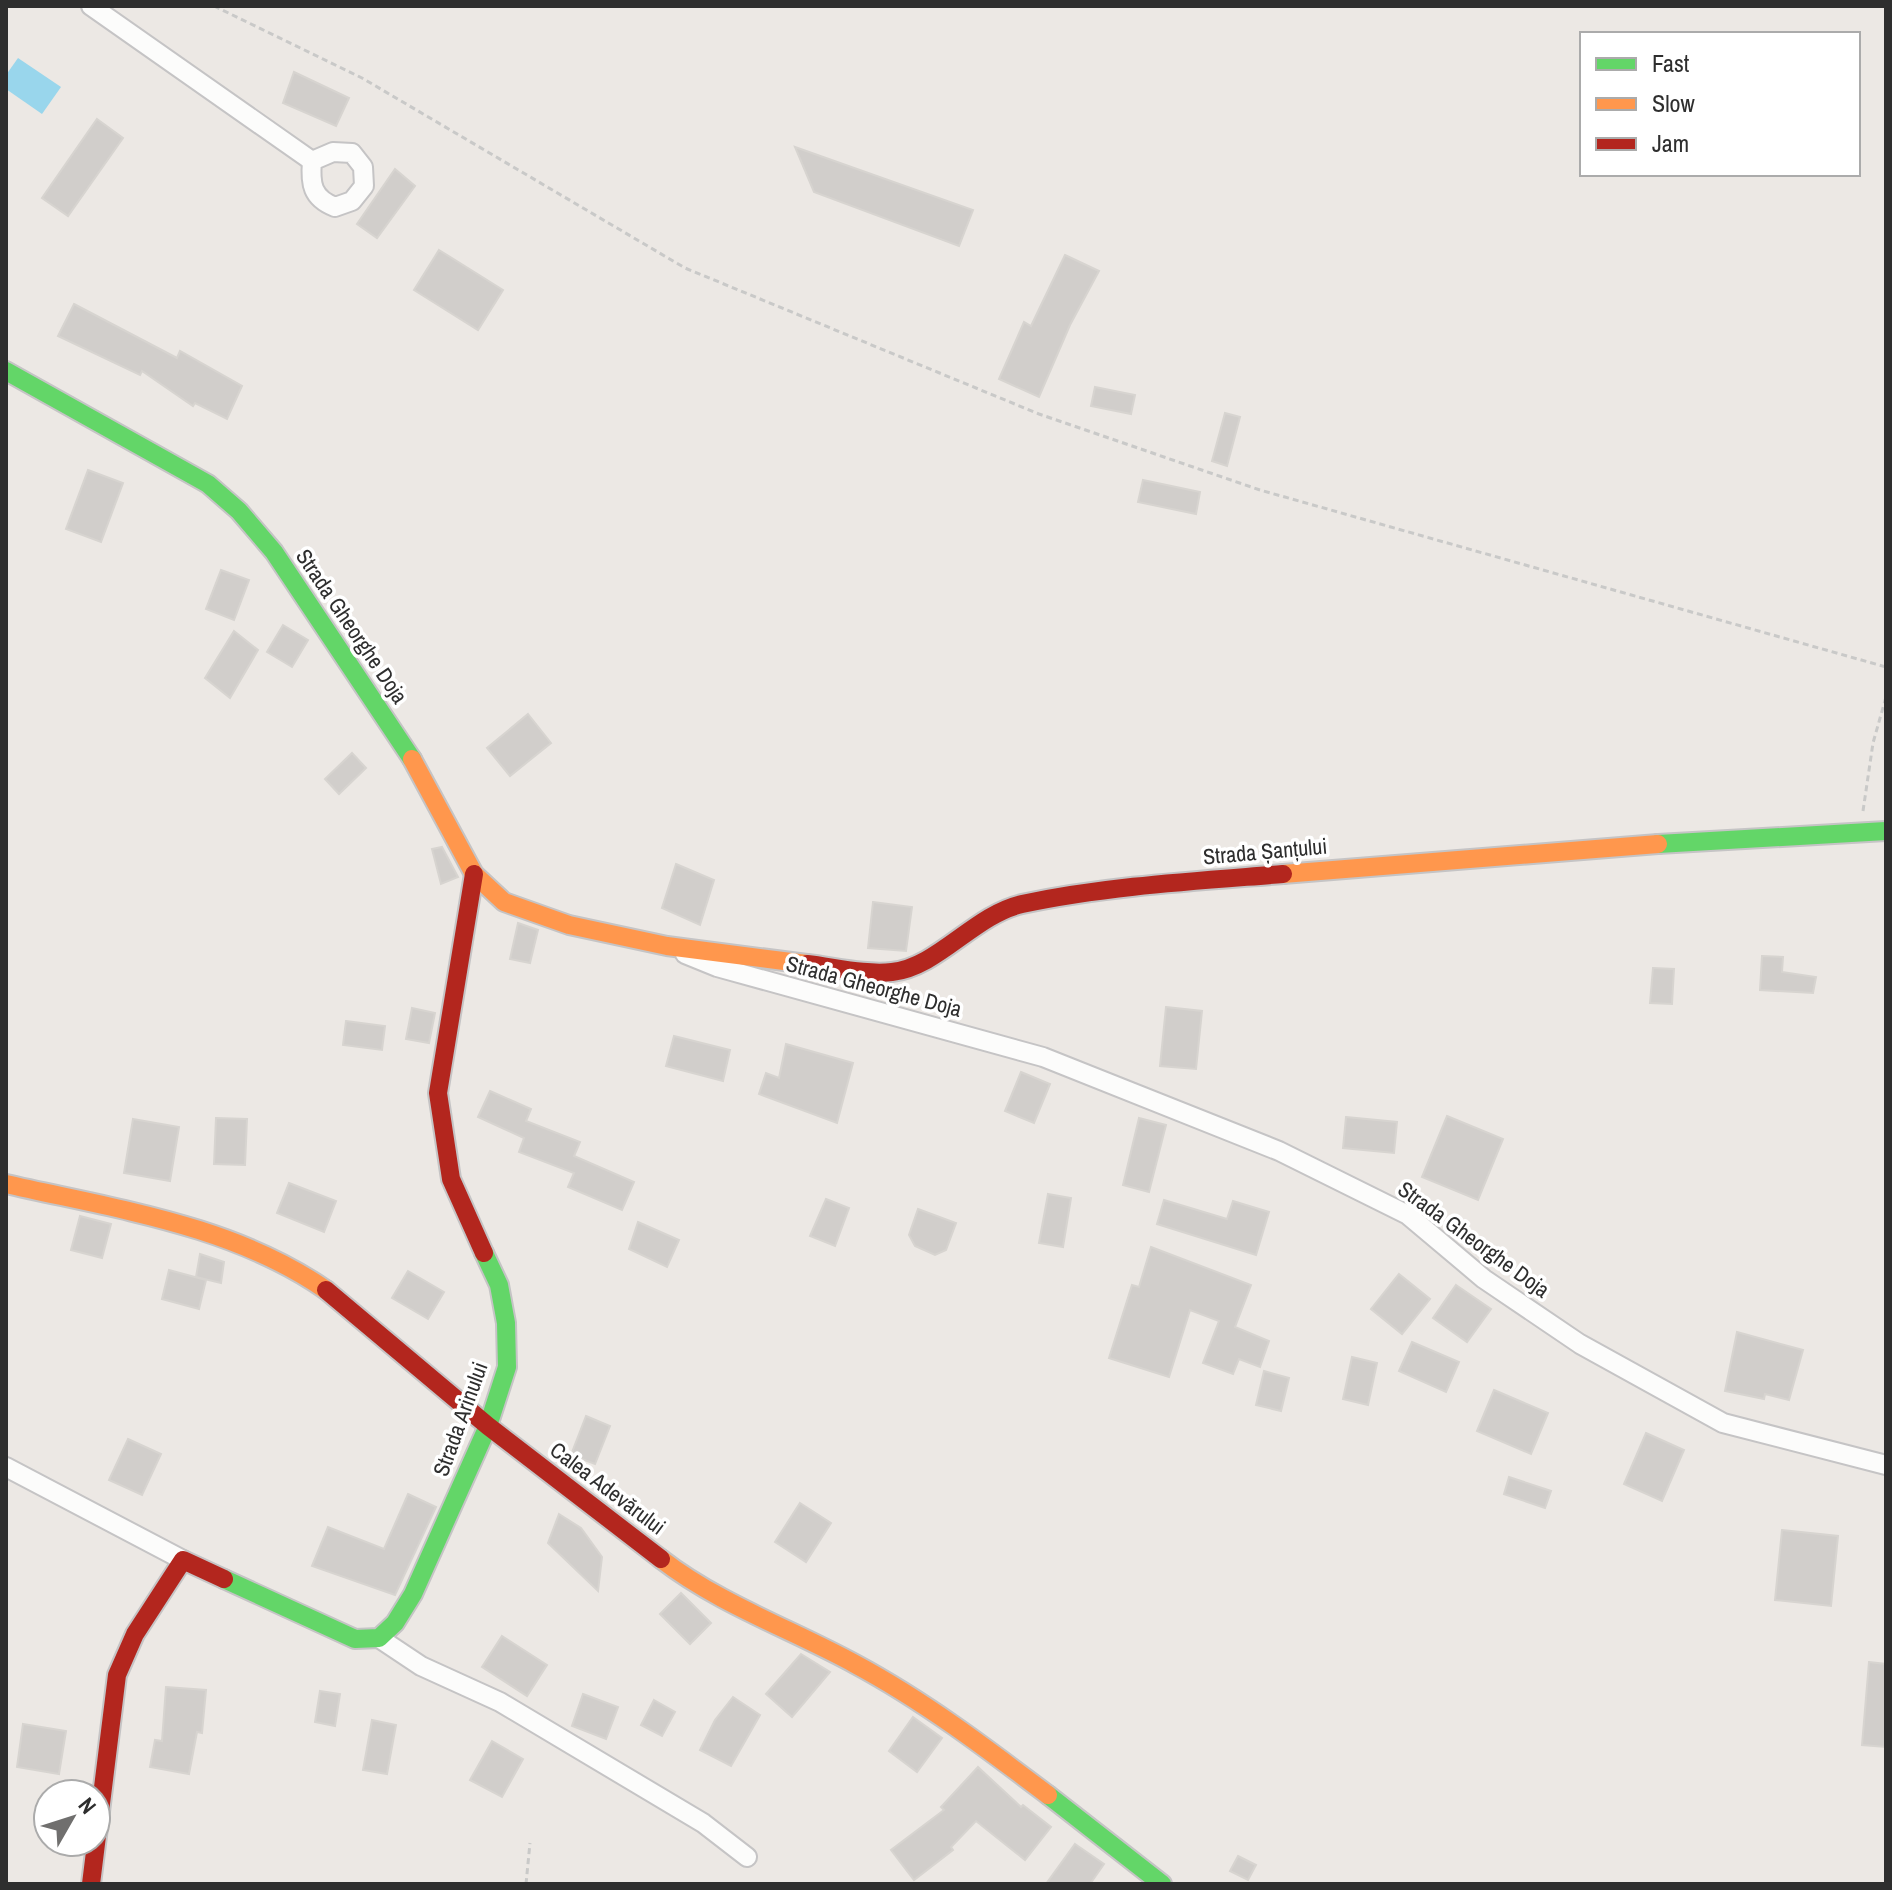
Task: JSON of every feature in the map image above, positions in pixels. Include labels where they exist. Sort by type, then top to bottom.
[{"type":"street","points":[[91,6],[312,161]]},
{"type":"street","name":"Strada Gheorghe Doja","points":[[6,371],[208,484],[239,511],[274,552],[408,752],[474,874],[504,902],[569,925],[667,946],[717,967],[1043,1057],[1279,1151],[1408,1215],[1484,1279],[1580,1344],[1723,1423],[1886,1465]]},
{"type":"street","name":"Strada Șanțului","points":[[667,946],[864,971],[894,972],[925,960],[975,924],[1018,905],[1122,888],[1515,853],[1886,831]]},
{"type":"street","name":"Strada Arinului","points":[[379,1638],[395,1623],[413,1594],[488,1426],[507,1367],[506,1323],[499,1285],[451,1179],[438,1093],[474,874]]},
{"type":"street","name":"Calea Adevărului","points":[[6,1184],[193,1227],[292,1266],[352,1308],[488,1426],[679,1573],[751,1613],[856,1664],[966,1732],[1162,1884]]},
{"type":"street","points":[[6,1467],[183,1560],[355,1639],[379,1638],[421,1666],[500,1702],[703,1823],[747,1857]]},
{"type":"street","points":[[91,1884],[117,1675],[135,1634],[183,1560]]},
{"type":"path","points":[[214,6],[362,78],[685,268],[1039,414],[1260,490],[1886,667]]},
{"type":"path","points":[[1861,831],[1873,743],[1886,697]]},
{"type":"path","points":[[526,1884],[530,1843]]},
{"type":"water","points":[[18,58],[61,87],[42,114],[6,89],[6,75]]},
{"type":"building","points":[[294,72],[349,98],[336,126],[283,103]]},
{"type":"building","points":[[97,119],[123,138],[68,216],[42,198]]},
{"type":"building","points":[[795,147],[973,210],[959,246],[814,192]]},
{"type":"building","points":[[395,169],[415,186],[377,238],[357,224]]},
{"type":"building","points":[[439,250],[503,290],[478,330],[414,290]]},
{"type":"building","points":[[1065,255],[1099,271],[1070,325],[1039,397],[999,379],[1024,322],[1031,326]]},
{"type":"building","points":[[74,304],[177,358],[180,351],[242,386],[227,419],[195,403],[193,406],[142,371],[140,375],[58,336]]},
{"type":"building","points":[[1095,387],[1135,395],[1131,414],[1091,406]]},
{"type":"building","points":[[1225,413],[1240,417],[1227,466],[1212,461]]},
{"type":"building","points":[[88,470],[123,483],[101,542],[66,529]]},
{"type":"building","points":[[1143,480],[1200,492],[1196,514],[1138,502]]},
{"type":"building","points":[[221,570],[249,580],[234,620],[206,609]]},
{"type":"building","points":[[283,625],[308,640],[292,667],[267,652]]},
{"type":"building","points":[[234,631],[258,650],[230,698],[205,678]]},
{"type":"building","points":[[528,714],[551,743],[510,776],[487,748]]},
{"type":"building","points":[[352,753],[366,768],[339,794],[325,779]]},
{"type":"building","points":[[442,847],[458,877],[441,884],[432,849]]},
{"type":"building","points":[[676,864],[714,880],[700,925],[662,908]]},
{"type":"building","points":[[873,902],[912,907],[906,951],[868,948]]},
{"type":"building","points":[[518,923],[538,930],[530,963],[510,959]]},
{"type":"building","points":[[1762,956],[1783,957],[1782,972],[1816,977],[1813,993],[1760,990]]},
{"type":"building","points":[[1653,968],[1674,969],[1672,1004],[1650,1003]]},
{"type":"building","points":[[1166,1007],[1202,1011],[1196,1069],[1160,1066]]},
{"type":"building","points":[[412,1008],[435,1013],[429,1043],[406,1039]]},
{"type":"building","points":[[346,1021],[385,1026],[382,1050],[343,1045]]},
{"type":"building","points":[[674,1036],[730,1050],[723,1081],[666,1066]]},
{"type":"building","points":[[786,1044],[853,1063],[837,1123],[759,1094],[766,1073],[779,1078]]},
{"type":"building","points":[[1021,1072],[1050,1084],[1034,1123],[1005,1111]]},
{"type":"building","points":[[490,1091],[531,1109],[526,1121],[580,1142],[574,1156],[634,1182],[622,1210],[568,1187],[574,1173],[519,1152],[524,1138],[478,1117]]},
{"type":"building","points":[[1447,1116],[1503,1139],[1478,1200],[1422,1177]]},
{"type":"building","points":[[1346,1117],[1397,1122],[1394,1153],[1343,1148]]},
{"type":"building","points":[[216,1118],[247,1119],[245,1165],[214,1164]]},
{"type":"building","points":[[1139,1118],[1166,1125],[1149,1192],[1123,1185]]},
{"type":"building","points":[[133,1119],[179,1127],[170,1181],[124,1173]]},
{"type":"building","points":[[289,1183],[336,1201],[324,1232],[277,1213]]},
{"type":"building","points":[[1048,1194],[1071,1198],[1063,1247],[1039,1243]]},
{"type":"building","points":[[826,1199],[849,1208],[835,1246],[810,1236]]},
{"type":"building","points":[[1164,1200],[1227,1219],[1233,1201],[1269,1212],[1256,1255],[1157,1224]]},
{"type":"building","points":[[918,1209],[956,1223],[946,1250],[935,1255],[915,1246],[909,1235]]},
{"type":"building","points":[[80,1216],[111,1224],[102,1258],[71,1250]]},
{"type":"building","points":[[638,1222],[679,1240],[667,1267],[629,1249]]},
{"type":"building","points":[[1151,1247],[1251,1285],[1235,1327],[1269,1341],[1260,1367],[1239,1359],[1233,1374],[1203,1363],[1219,1321],[1190,1310],[1169,1377],[1109,1358],[1132,1285],[1139,1287]]},
{"type":"building","points":[[200,1254],[224,1262],[221,1283],[196,1277]]},
{"type":"building","points":[[169,1270],[206,1280],[199,1309],[162,1299]]},
{"type":"building","points":[[408,1271],[444,1292],[428,1319],[392,1298]]},
{"type":"building","points":[[1399,1274],[1430,1299],[1402,1334],[1371,1309]]},
{"type":"building","points":[[1456,1285],[1491,1309],[1467,1342],[1433,1318]]},
{"type":"building","points":[[1737,1332],[1803,1350],[1789,1400],[1765,1394],[1764,1399],[1725,1391]]},
{"type":"building","points":[[1412,1342],[1459,1362],[1446,1392],[1399,1371]]},
{"type":"building","points":[[1352,1357],[1377,1363],[1368,1405],[1343,1399]]},
{"type":"building","points":[[1264,1371],[1289,1378],[1281,1411],[1256,1405]]},
{"type":"building","points":[[1494,1390],[1548,1413],[1531,1454],[1477,1431]]},
{"type":"building","points":[[586,1416],[610,1426],[595,1464],[571,1455]]},
{"type":"building","points":[[1646,1433],[1684,1450],[1662,1501],[1624,1484]]},
{"type":"building","points":[[128,1439],[161,1454],[142,1495],[109,1480]]},
{"type":"building","points":[[1509,1477],[1551,1491],[1545,1508],[1504,1494]]},
{"type":"building","points":[[408,1494],[436,1507],[395,1595],[312,1566],[328,1527],[384,1549]]},
{"type":"building","points":[[800,1503],[831,1523],[806,1562],[775,1542]]},
{"type":"building","points":[[559,1514],[581,1528],[602,1557],[598,1591],[548,1543]]},
{"type":"building","points":[[1782,1530],[1838,1536],[1831,1606],[1775,1600]]},
{"type":"building","points":[[681,1593],[711,1623],[690,1644],[660,1614]]},
{"type":"building","points":[[502,1636],[547,1665],[527,1696],[482,1667]]},
{"type":"building","points":[[801,1654],[830,1672],[792,1717],[766,1694]]},
{"type":"building","points":[[1869,1662],[1886,1664],[1886,1747],[1862,1745]]},
{"type":"building","points":[[166,1687],[206,1690],[202,1733],[197,1732],[189,1774],[150,1767],[155,1740],[162,1741]]},
{"type":"building","points":[[320,1691],[340,1694],[335,1726],[315,1722]]},
{"type":"building","points":[[583,1694],[618,1707],[606,1739],[572,1726]]},
{"type":"building","points":[[733,1697],[760,1715],[731,1766],[700,1750],[715,1720]]},
{"type":"building","points":[[654,1700],[675,1712],[662,1736],[641,1725]]},
{"type":"building","points":[[913,1717],[942,1738],[917,1772],[889,1751]]},
{"type":"building","points":[[372,1720],[396,1725],[387,1774],[363,1770]]},
{"type":"building","points":[[23,1724],[66,1731],[59,1774],[17,1767]]},
{"type":"building","points":[[492,1741],[523,1759],[502,1797],[470,1780]]},
{"type":"building","points":[[978,1767],[1021,1807],[1023,1805],[1051,1827],[1025,1860],[976,1821],[951,1847],[953,1850],[914,1880],[891,1850],[944,1810],[941,1807]]},
{"type":"building","points":[[1075,1844],[1104,1864],[1090,1884],[1046,1884]]},
{"type":"building","points":[[1238,1856],[1256,1865],[1248,1880],[1230,1871]]},
{"type":"traffic: fast","points":[[6,371],[208,484],[239,511],[274,552],[412,759]]},
{"type":"traffic: fast","points":[[1658,844],[1886,831]]},
{"type":"traffic: fast","points":[[224,1579],[355,1639],[379,1638],[395,1623],[413,1594],[488,1426],[507,1367],[506,1323],[499,1285],[484,1253]]},
{"type":"traffic: fast","points":[[1048,1795],[1162,1884]]},
{"type":"traffic: slow","points":[[412,759],[474,874],[504,902],[569,925],[667,946],[807,964]]},
{"type":"traffic: slow","points":[[1283,874],[1658,844]]},
{"type":"traffic: slow","points":[[6,1184],[131,1211],[213,1234],[290,1268],[326,1290]]},
{"type":"traffic: slow","points":[[661,1559],[707,1589],[831,1651],[906,1693],[1048,1795]]},
{"type":"traffic: jam","points":[[474,874],[438,1093],[451,1179],[484,1253]]},
{"type":"traffic: jam","points":[[807,964],[860,972],[892,972],[925,961],[988,919],[1022,904],[1119,888],[1283,874]]},
{"type":"traffic: jam","points":[[326,1290],[488,1426],[661,1559]]},
{"type":"traffic: jam","points":[[91,1884],[117,1675],[135,1634],[183,1560],[224,1579]]}]
